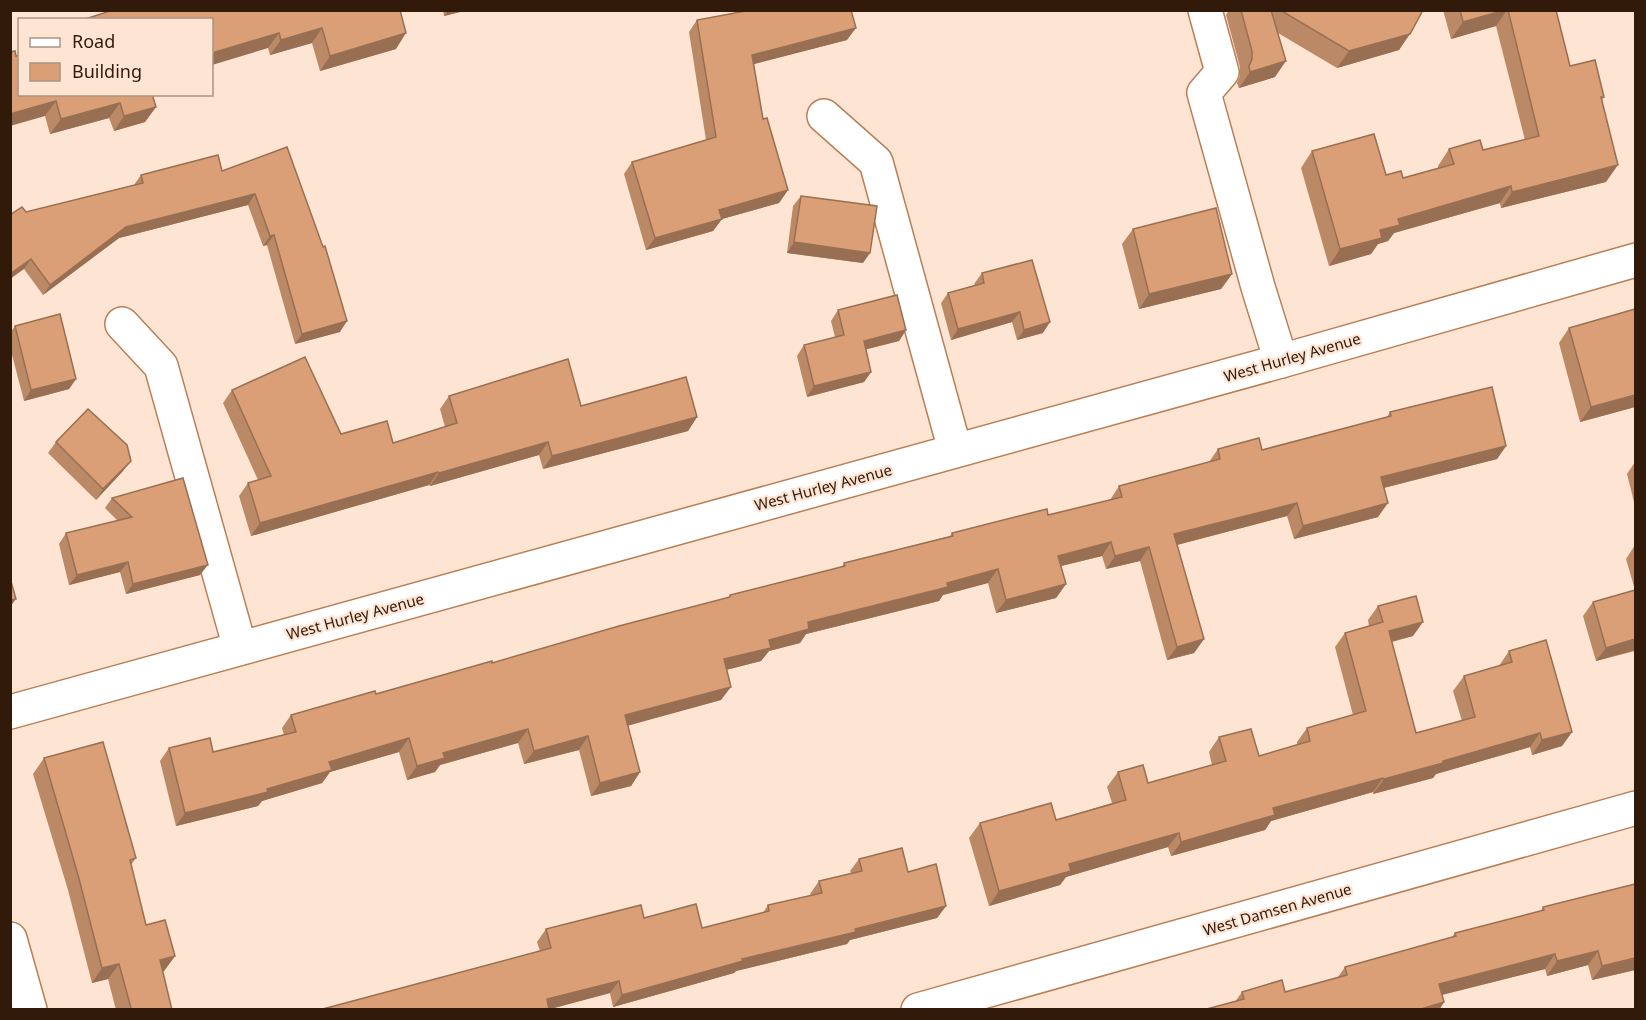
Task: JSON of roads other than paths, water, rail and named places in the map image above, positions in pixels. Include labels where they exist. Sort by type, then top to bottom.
[{"type":"street","points":[[1205,10],[1222,72],[1204,93],[1257,287],[1281,361]]},
{"type":"street","points":[[824,116],[876,162],[955,450]]},
{"type":"street","name":"West Hurley Avenue","points":[[10,712],[1281,361],[1635,260]]},
{"type":"street","points":[[122,324],[161,366],[240,648]]},
{"type":"street","name":"West Damsen Avenue","points":[[918,1010],[1635,808]]},
{"type":"street","points":[[10,939],[30,1010]]}]
